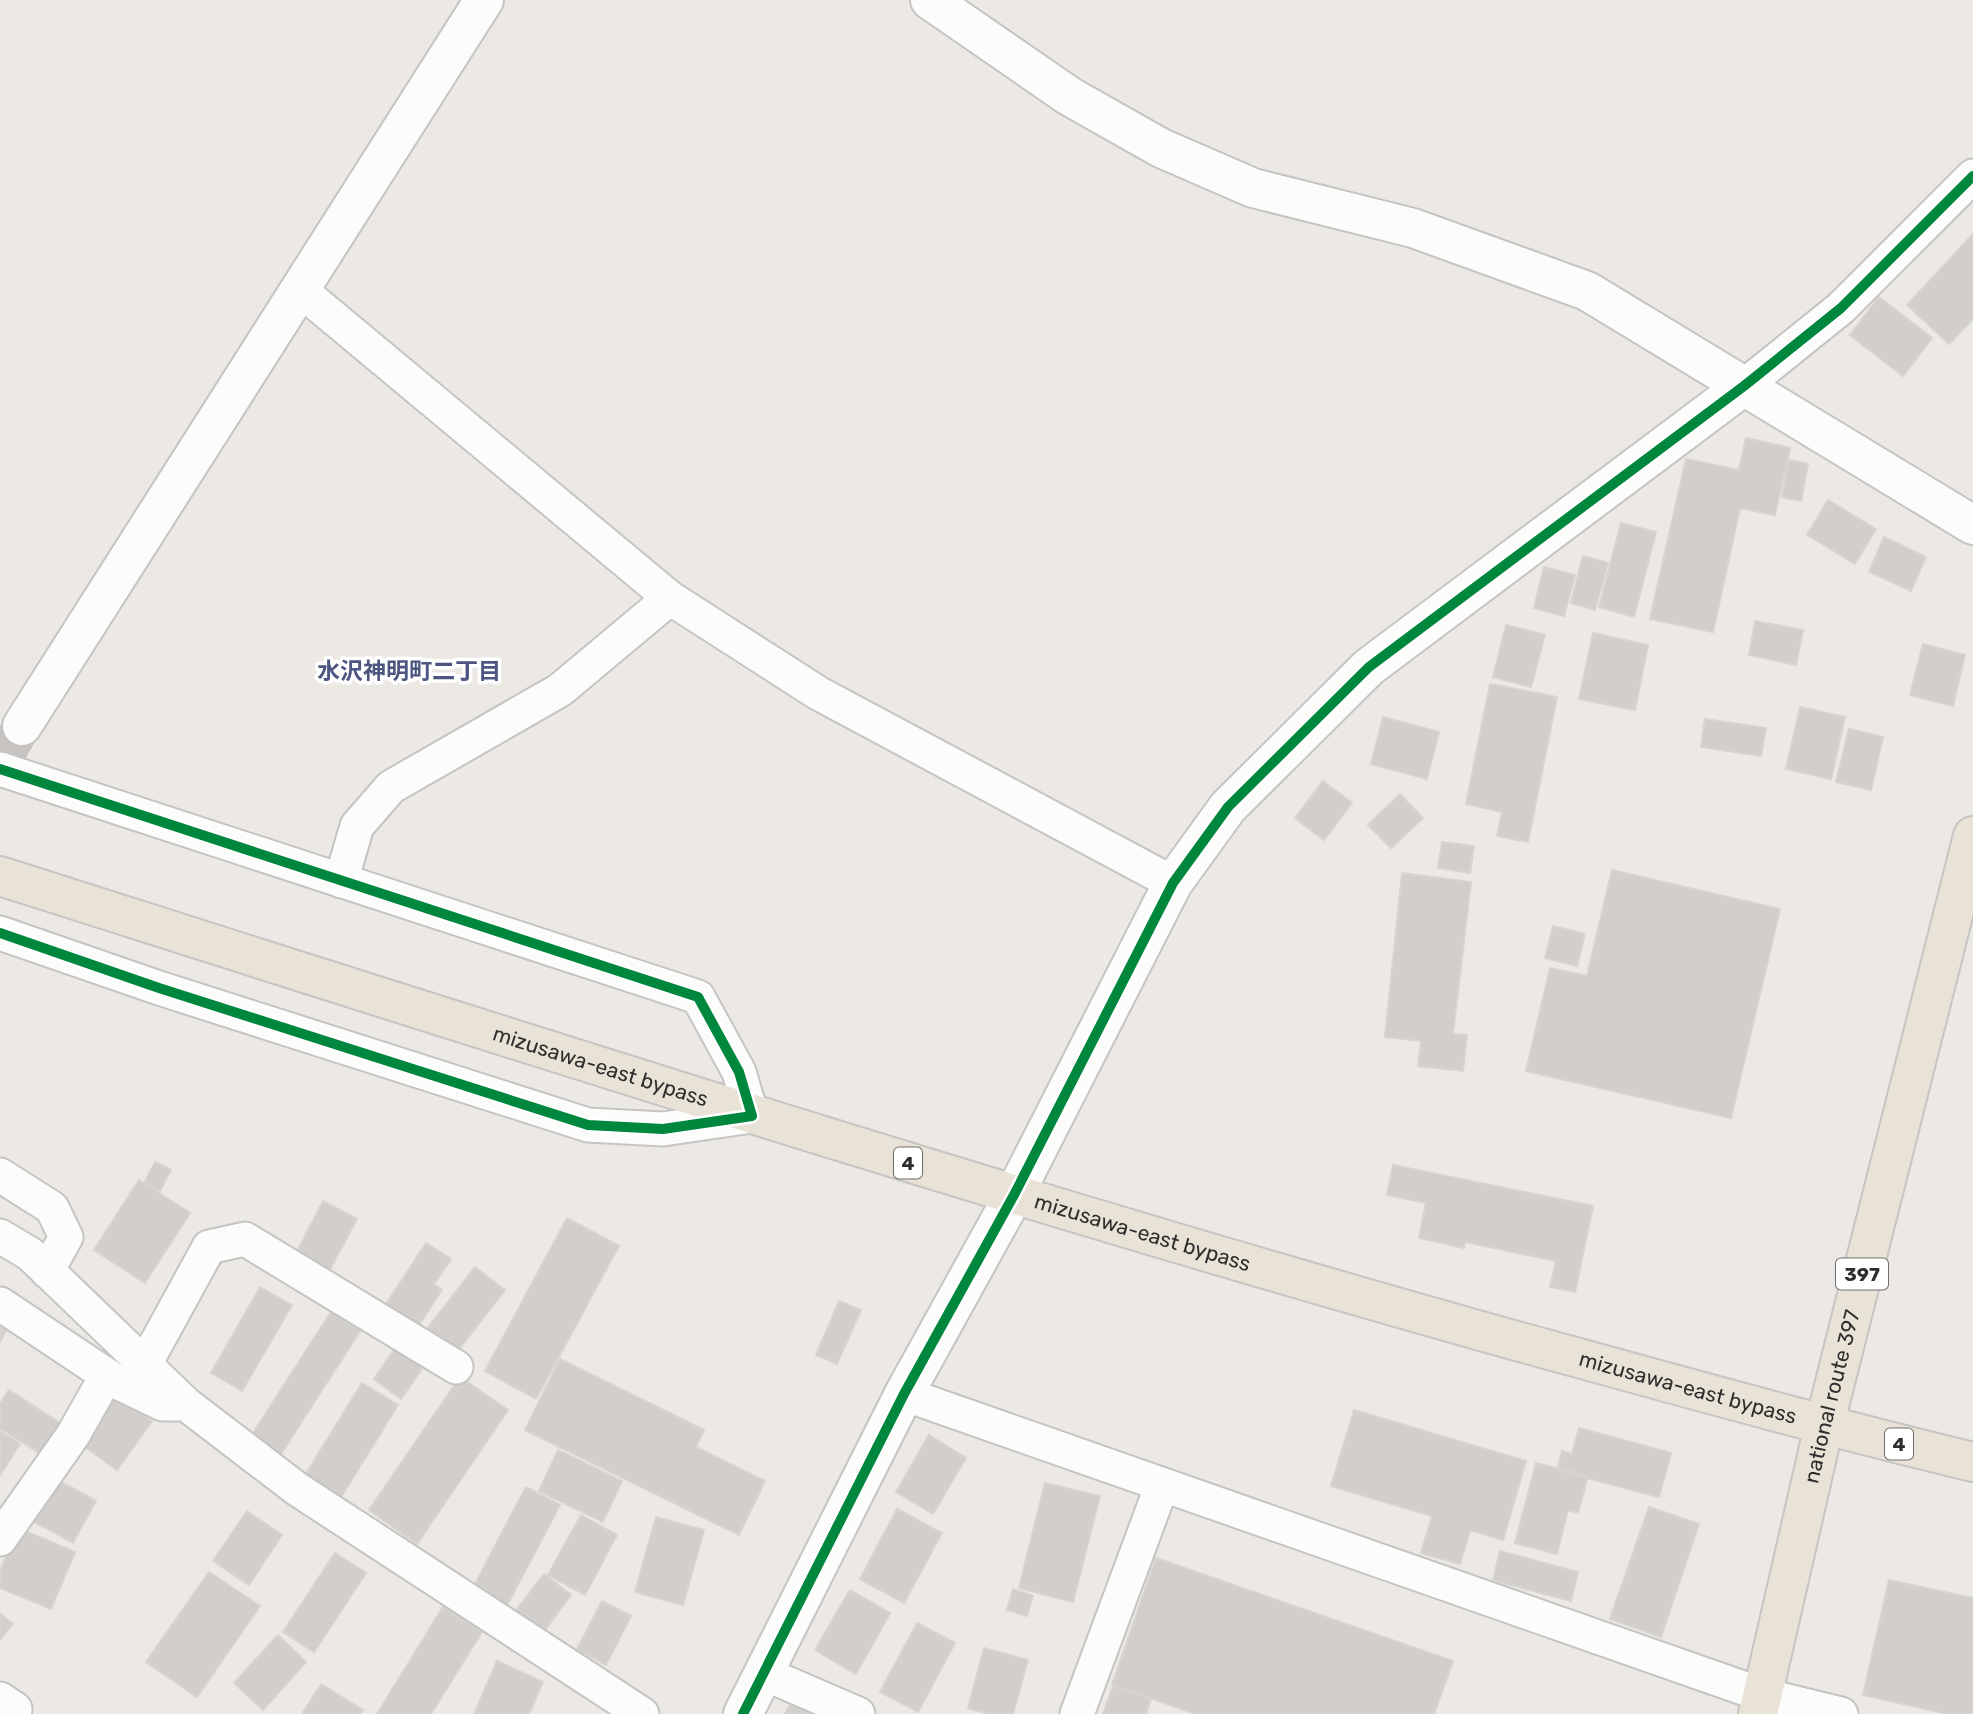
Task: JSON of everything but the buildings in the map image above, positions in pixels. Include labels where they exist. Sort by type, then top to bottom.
[{"type":"highway","name":"national route 397","points":[[1760,1705],[1824,1426],[1973,836]]},
{"type":"highway","name":"mizusawa-east bypass","points":[[0,876],[752,1116],[1014,1195],[1377,1302],[1824,1426],[1973,1462]]},
{"type":"street","points":[[22,726],[484,0]]},
{"type":"street","points":[[930,0],[1069,96],[1161,148],[1253,188],[1413,228],[1587,291],[1973,525]]},
{"type":"street","points":[[743,1714],[904,1394],[1014,1195],[1173,883],[1228,807],[1369,667],[1744,386],[1840,308],[1973,176]]},
{"type":"street","points":[[299,289],[670,598],[818,693],[1173,883]]},
{"type":"street","points":[[341,881],[358,826],[391,787],[560,690],[670,598]]},
{"type":"street","points":[[0,769],[698,997],[739,1072],[752,1116],[663,1129],[588,1125],[159,988],[0,933]]},
{"type":"street","points":[[0,1175],[52,1208],[66,1237],[47,1271]]},
{"type":"street","points":[[0,1236],[30,1254],[186,1404],[298,1489],[642,1714]]},
{"type":"street","points":[[145,1364],[209,1247],[245,1239],[456,1367]]},
{"type":"street","points":[[0,1304],[107,1375],[163,1404],[186,1404]]},
{"type":"street","points":[[0,1539],[74,1435],[107,1375]]},
{"type":"street","points":[[904,1394],[1161,1485],[1760,1705],[1841,1714]]},
{"type":"street","points":[[1077,1714],[1161,1485]]},
{"type":"street","points":[[763,1673],[858,1714]]},
{"type":"street","points":[[0,1699],[15,1709],[11,1714]]},
{"type":"tunnel","points":[[0,765],[22,726]]},
{"type":"cycle path","points":[[743,1714],[904,1394],[1014,1195],[1173,883],[1228,807],[1369,667],[1744,386],[1841,308],[1973,176]]},
{"type":"cycle path","points":[[0,769],[698,997],[739,1072],[752,1116],[663,1129],[588,1125],[159,988],[0,933]]},
{"type":"district","name":"水沢神明町二丁目","points":[[409,671]]}]
